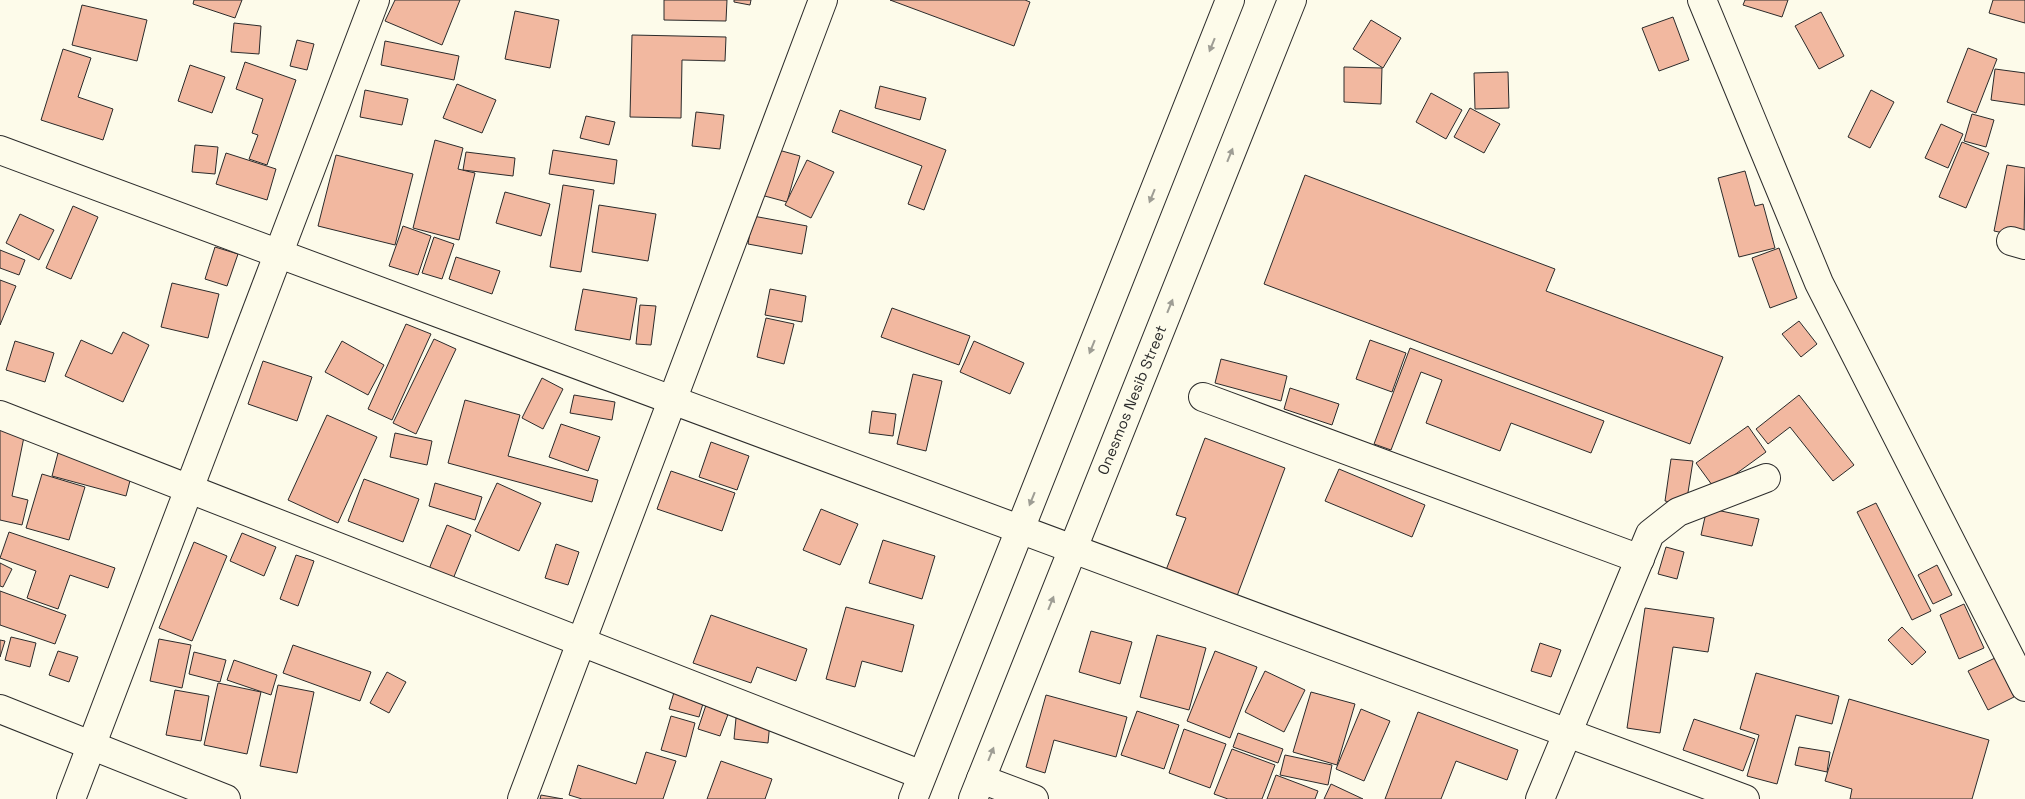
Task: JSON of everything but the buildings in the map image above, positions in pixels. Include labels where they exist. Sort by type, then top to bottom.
[{"type":"street","points":[[71,799],[375,0]]},
{"type":"street","points":[[522,799],[823,0]]},
{"type":"street","points":[[0,415],[581,642],[918,787],[1230,0]]},
{"type":"street","name":"Onesmos Nesib Street","points":[[977,789],[1292,0]]},
{"type":"street","points":[[1702,0],[1819,283],[2025,687]]},
{"type":"street","points":[[0,150],[1745,799]]},
{"type":"street","points":[[1203,397],[1640,558]]},
{"type":"street","points":[[1540,799],[1650,534],[1678,512],[1766,478]]},
{"type":"street","points":[[0,709],[226,799]]},
{"type":"street","points":[[977,789],[1034,799]]}]
